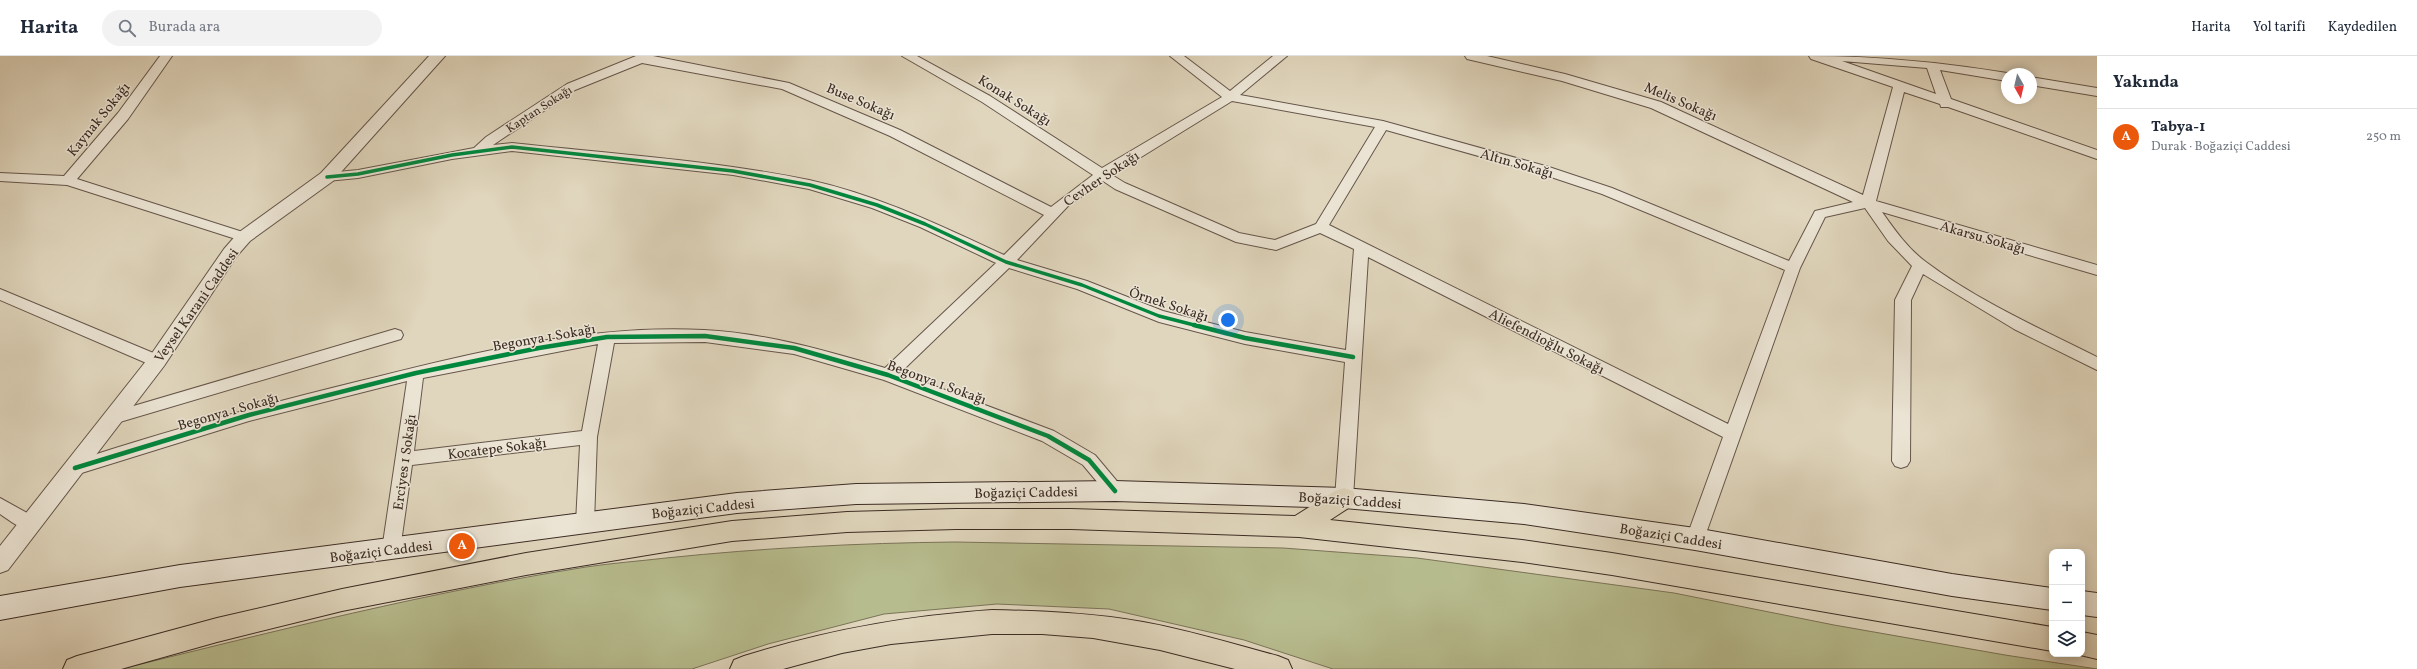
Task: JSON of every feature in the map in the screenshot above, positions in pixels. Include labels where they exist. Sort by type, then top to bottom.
[{"type":"highway","points":[[1299,528],[1344,498]]},
{"type":"highway","points":[[78,669],[217,630],[342,600],[526,564],[732,531],[847,522],[956,519],[1071,519],[1299,528],[1522,551],[1612,564],[2049,638]]},
{"type":"highway","points":[[744,669],[828,644],[882,632],[940,623],[1017,622],[1076,626],[1142,634],[1205,647],[1278,669]]},
{"type":"highway","points":[[2085,645],[2097,647]]},
{"type":"main road","name":"Boğaziçi Caddesi","points":[[0,608],[180,576],[392,550],[737,502],[856,494],[1115,491],[1344,498],[1524,514],[1695,539],[1952,585],[2049,599]]},
{"type":"main road","points":[[2085,603],[2097,605]]},
{"type":"street","name":"Kaynak Sokağı","points":[[68,181],[123,116],[166,56]]},
{"type":"street","name":"Veysel Karani Caddesi","points":[[0,563],[32,524],[157,361],[230,253],[244,237],[327,177],[437,56]]},
{"type":"street","name":"Konak Sokağı","points":[[908,56],[986,99],[1103,174]]},
{"type":"street","points":[[1176,56],[1230,97]]},
{"type":"street","name":"Cevher Sokağı","points":[[888,375],[1006,262],[1063,202],[1103,174],[1230,97],[1281,56]]},
{"type":"street","name":"Melis Sokağı","points":[[1471,56],[1565,78],[1656,106],[1868,203]]},
{"type":"street","points":[[1815,56],[1946,104],[2097,155]]},
{"type":"street","points":[[1819,56],[1872,58],[1932,65],[2001,76]]},
{"type":"street","name":"Kaptan Sokağı","points":[[479,150],[491,140],[571,87],[644,57]]},
{"type":"street","name":"Buse Sokağı","points":[[644,57],[785,86],[895,133],[1052,213]]},
{"type":"street","points":[[1932,65],[1946,104]]},
{"type":"street","points":[[2037,82],[2097,92]]},
{"type":"street","points":[[1868,203],[1899,87]]},
{"type":"street","name":"Altın Sokağı","points":[[1230,97],[1383,125],[1544,170],[1607,191],[1793,268]]},
{"type":"street","points":[[1103,174],[1120,186],[1236,237],[1276,245],[1321,227],[1383,125]]},
{"type":"street","name":"Örnek Sokağı","points":[[327,177],[358,174],[479,150],[512,147],[733,171],[810,185],[877,205],[925,224],[1006,262],[1082,285],[1159,316],[1245,338],[1352,357]]},
{"type":"street","points":[[3,180],[68,181],[244,237]]},
{"type":"street","points":[[1868,203],[1893,238],[1920,265],[2012,321],[2097,364]]},
{"type":"street","points":[[1695,539],[1793,268],[1820,214],[1868,203]]},
{"type":"street","name":"Akarsu Sokağı","points":[[1868,203],[2097,270]]},
{"type":"street","name":"Aliefendioğlu Sokağı","points":[[1321,227],[1733,434]]},
{"type":"street","points":[[1344,498],[1352,357],[1361,248]]},
{"type":"street","points":[[1901,461],[1900,398],[1903,300],[1920,265]]},
{"type":"street","points":[[0,294],[157,361]]},
{"type":"street","points":[[113,418],[395,336]]},
{"type":"street","name":"Begonya 1 Sokağı","points":[[75,468],[249,415],[416,373],[539,348],[607,337],[705,336],[794,348],[888,375],[1048,436],[1089,460],[1115,491]]},
{"type":"street","points":[[585,523],[589,438],[607,337]]},
{"type":"street","name":"Erciyes 1 Sokağı","points":[[392,550],[416,373]]},
{"type":"street","name":"Kocatepe Sokağı","points":[[404,459],[589,438]]},
{"type":"street","points":[[0,505],[32,524]]},
{"type":"green space","points":[[955,542],[1283,548],[1417,558],[1674,593],[1834,625],[2005,655],[2097,669],[1333,669],[1244,640],[1109,609],[997,604],[884,614],[768,644],[692,669],[121,669],[411,600],[586,567],[702,554],[774,549]]},
{"type":"cycle path","points":[[327,177],[358,174],[452,155],[512,147],[733,171],[810,185],[877,205],[925,224],[1006,262],[1082,285],[1159,316],[1245,338],[1353,357]]},
{"type":"cycle path","points":[[75,468],[249,415],[416,373],[539,348],[607,337],[705,336],[794,348],[888,375],[1048,436],[1089,460],[1115,491]]},
{"type":"place","name":"Tabya-1","points":[[462,546]]}]
